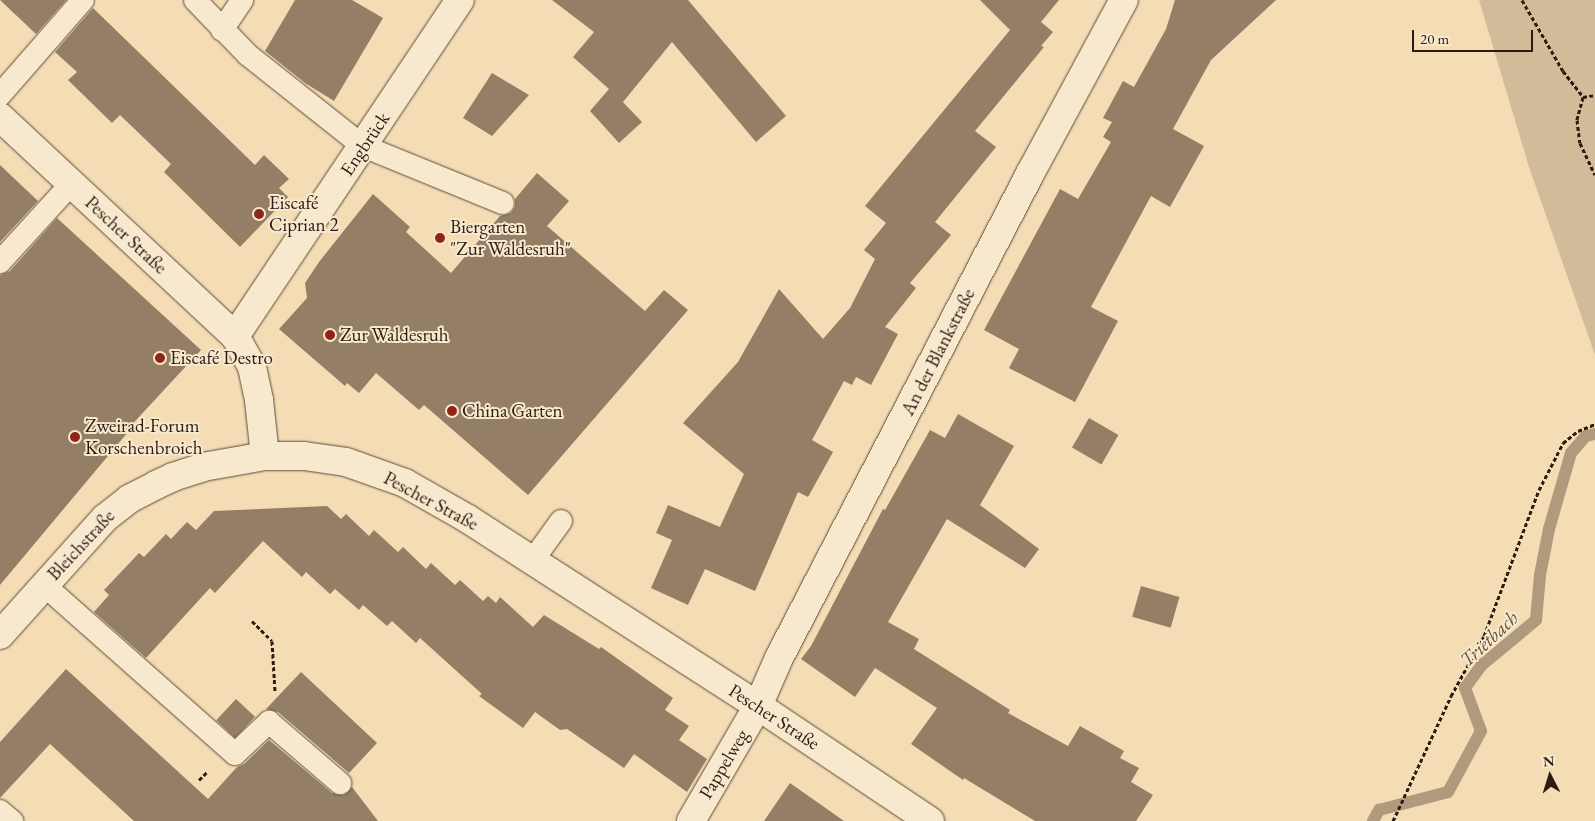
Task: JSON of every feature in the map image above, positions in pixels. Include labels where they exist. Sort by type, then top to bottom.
[{"type":"street","name":"Engbrück","points":[[235,336],[460,0]]},
{"type":"street","name":"An der Blankstraße","points":[[758,706],[783,649],[1036,162],[1124,0]]},
{"type":"street","name":"Pescher Straße","points":[[0,117],[235,336],[252,367],[259,400],[265,456],[325,458],[346,462],[386,476],[431,496],[758,706],[930,821]]},
{"type":"street","name":"Bleichstraße","points":[[0,635],[105,518],[129,499],[172,477],[231,461],[265,456]]},
{"type":"street","name":"Pappelweg","points":[[691,821],[758,706]]},
{"type":"lane","points":[[0,95],[83,0]]},
{"type":"lane","points":[[195,0],[248,55],[363,146],[503,203]]},
{"type":"lane","points":[[222,30],[242,0]]},
{"type":"lane","points":[[0,262],[71,184]]},
{"type":"lane","points":[[533,560],[561,521]]},
{"type":"lane","points":[[44,585],[235,754],[269,722],[340,783]]},
{"type":"lane","points":[[0,811],[12,821]]},
{"type":"path","points":[[1522,0],[1563,71],[1582,97],[1577,120],[1580,143],[1595,175]]},
{"type":"path","points":[[1582,97],[1595,95]]},
{"type":"path","points":[[1393,821],[1408,786],[1433,739],[1451,696],[1484,636],[1540,490],[1563,443],[1578,431],[1595,424]]},
{"type":"path","points":[[252,621],[272,641],[276,700],[269,722]]},
{"type":"shaded area","points":[[1479,0],[1595,0],[1595,355],[1529,167]]},
{"type":"building","points":[[0,0],[66,0],[36,34]]},
{"type":"building","points":[[295,0],[352,0],[383,18],[334,101],[305,83],[265,51]]},
{"type":"building","points":[[552,0],[688,0],[786,116],[756,142],[672,42],[623,102],[620,99],[642,122],[619,143],[590,111],[609,89],[573,57],[594,32]]},
{"type":"building","points":[[980,0],[1059,0],[1041,22],[1053,32],[1041,46],[1044,47],[975,131],[996,147],[935,222],[951,235],[910,283],[916,288],[885,327],[898,334],[871,385],[856,377],[852,385],[844,381],[812,440],[833,452],[808,497],[798,492],[755,591],[705,569],[688,605],[651,588],[672,540],[656,533],[668,505],[720,527],[744,474],[683,423],[738,362],[779,289],[823,339],[850,308],[875,259],[864,250],[886,223],[865,206],[1010,30]]},
{"type":"building","points":[[1175,0],[1276,0],[1211,60],[1173,129],[1204,146],[1170,207],[1151,196],[1091,307],[1118,321],[1075,402],[1009,368],[1019,349],[984,330],[1060,189],[1078,199],[1111,142],[1103,137],[1112,122],[1103,118],[1123,81],[1134,87],[1166,29]]},
{"type":"building","points":[[93,8],[255,165],[264,155],[289,179],[279,188],[288,197],[240,247],[164,172],[171,164],[120,115],[112,123],[68,80],[77,72],[55,52]]},
{"type":"building","points":[[492,73],[529,95],[492,136],[463,118]]},
{"type":"building","points":[[0,165],[38,201],[0,242]]},
{"type":"building","points":[[537,173],[569,201],[547,226],[645,311],[664,290],[688,310],[528,495],[424,405],[419,410],[376,373],[359,393],[347,383],[345,386],[279,329],[307,298],[305,283],[319,262],[373,194],[410,227],[406,232],[451,273],[500,216],[511,213],[515,207],[515,199]]},
{"type":"building","points":[[57,218],[201,350],[126,431],[128,432],[0,585],[0,275],[10,271]]},
{"type":"building","points":[[958,414],[1014,446],[980,505],[1039,549],[1025,568],[947,519],[888,622],[919,639],[914,649],[1010,710],[1008,713],[1068,746],[1080,726],[1124,751],[1120,758],[1139,768],[1131,782],[1153,795],[1136,821],[1035,821],[964,778],[963,780],[911,744],[937,708],[875,668],[855,697],[801,659],[811,646],[883,509],[885,510],[930,430],[945,438]]},
{"type":"building","points":[[1089,418],[1118,435],[1101,464],[1072,447]]},
{"type":"building","points":[[327,506],[341,519],[346,514],[369,536],[374,530],[398,552],[403,547],[426,569],[431,563],[455,585],[460,580],[483,601],[488,596],[496,603],[500,597],[533,627],[544,615],[599,649],[601,647],[673,698],[665,710],[689,726],[679,740],[707,759],[687,792],[634,754],[624,768],[567,729],[560,730],[535,712],[523,728],[479,696],[482,694],[420,638],[416,643],[392,621],[387,626],[363,605],[359,610],[335,589],[330,594],[306,572],[302,577],[263,541],[215,593],[210,588],[146,658],[94,612],[109,595],[104,590],[139,553],[144,557],[166,534],[171,539],[187,522],[196,530],[214,511]]},
{"type":"building","points":[[1141,586],[1179,597],[1171,628],[1132,617]]},
{"type":"building","points":[[66,669],[208,799],[237,767],[244,764],[269,740],[332,793],[344,795],[352,787],[378,821],[134,821],[50,744],[0,798],[0,742]]},
{"type":"building","points":[[301,672],[377,743],[349,773],[278,712],[266,709]]},
{"type":"building","points":[[236,699],[255,717],[235,738],[216,720]]},
{"type":"building","points":[[790,783],[844,821],[764,821]]},
{"type":"waterway","name":"Trietbach","points":[[1373,821],[1379,810],[1448,792],[1481,731],[1465,688],[1482,665],[1536,620],[1540,575],[1549,529],[1571,453],[1586,436],[1595,434]]},
{"type":"place","name":"Eiscafé Ciprian 2","points":[[259,214]]},
{"type":"place","name":"Biergarten \"Zur Waldesruh\"","points":[[440,238]]},
{"type":"place","name":"Zur Waldesruh","points":[[330,335]]},
{"type":"place","name":"Eiscafé Destro","points":[[160,358]]},
{"type":"place","name":"China Garten","points":[[452,411]]},
{"type":"place","name":"Zweirad-Forum Korschenbroich","points":[[75,437]]}]
